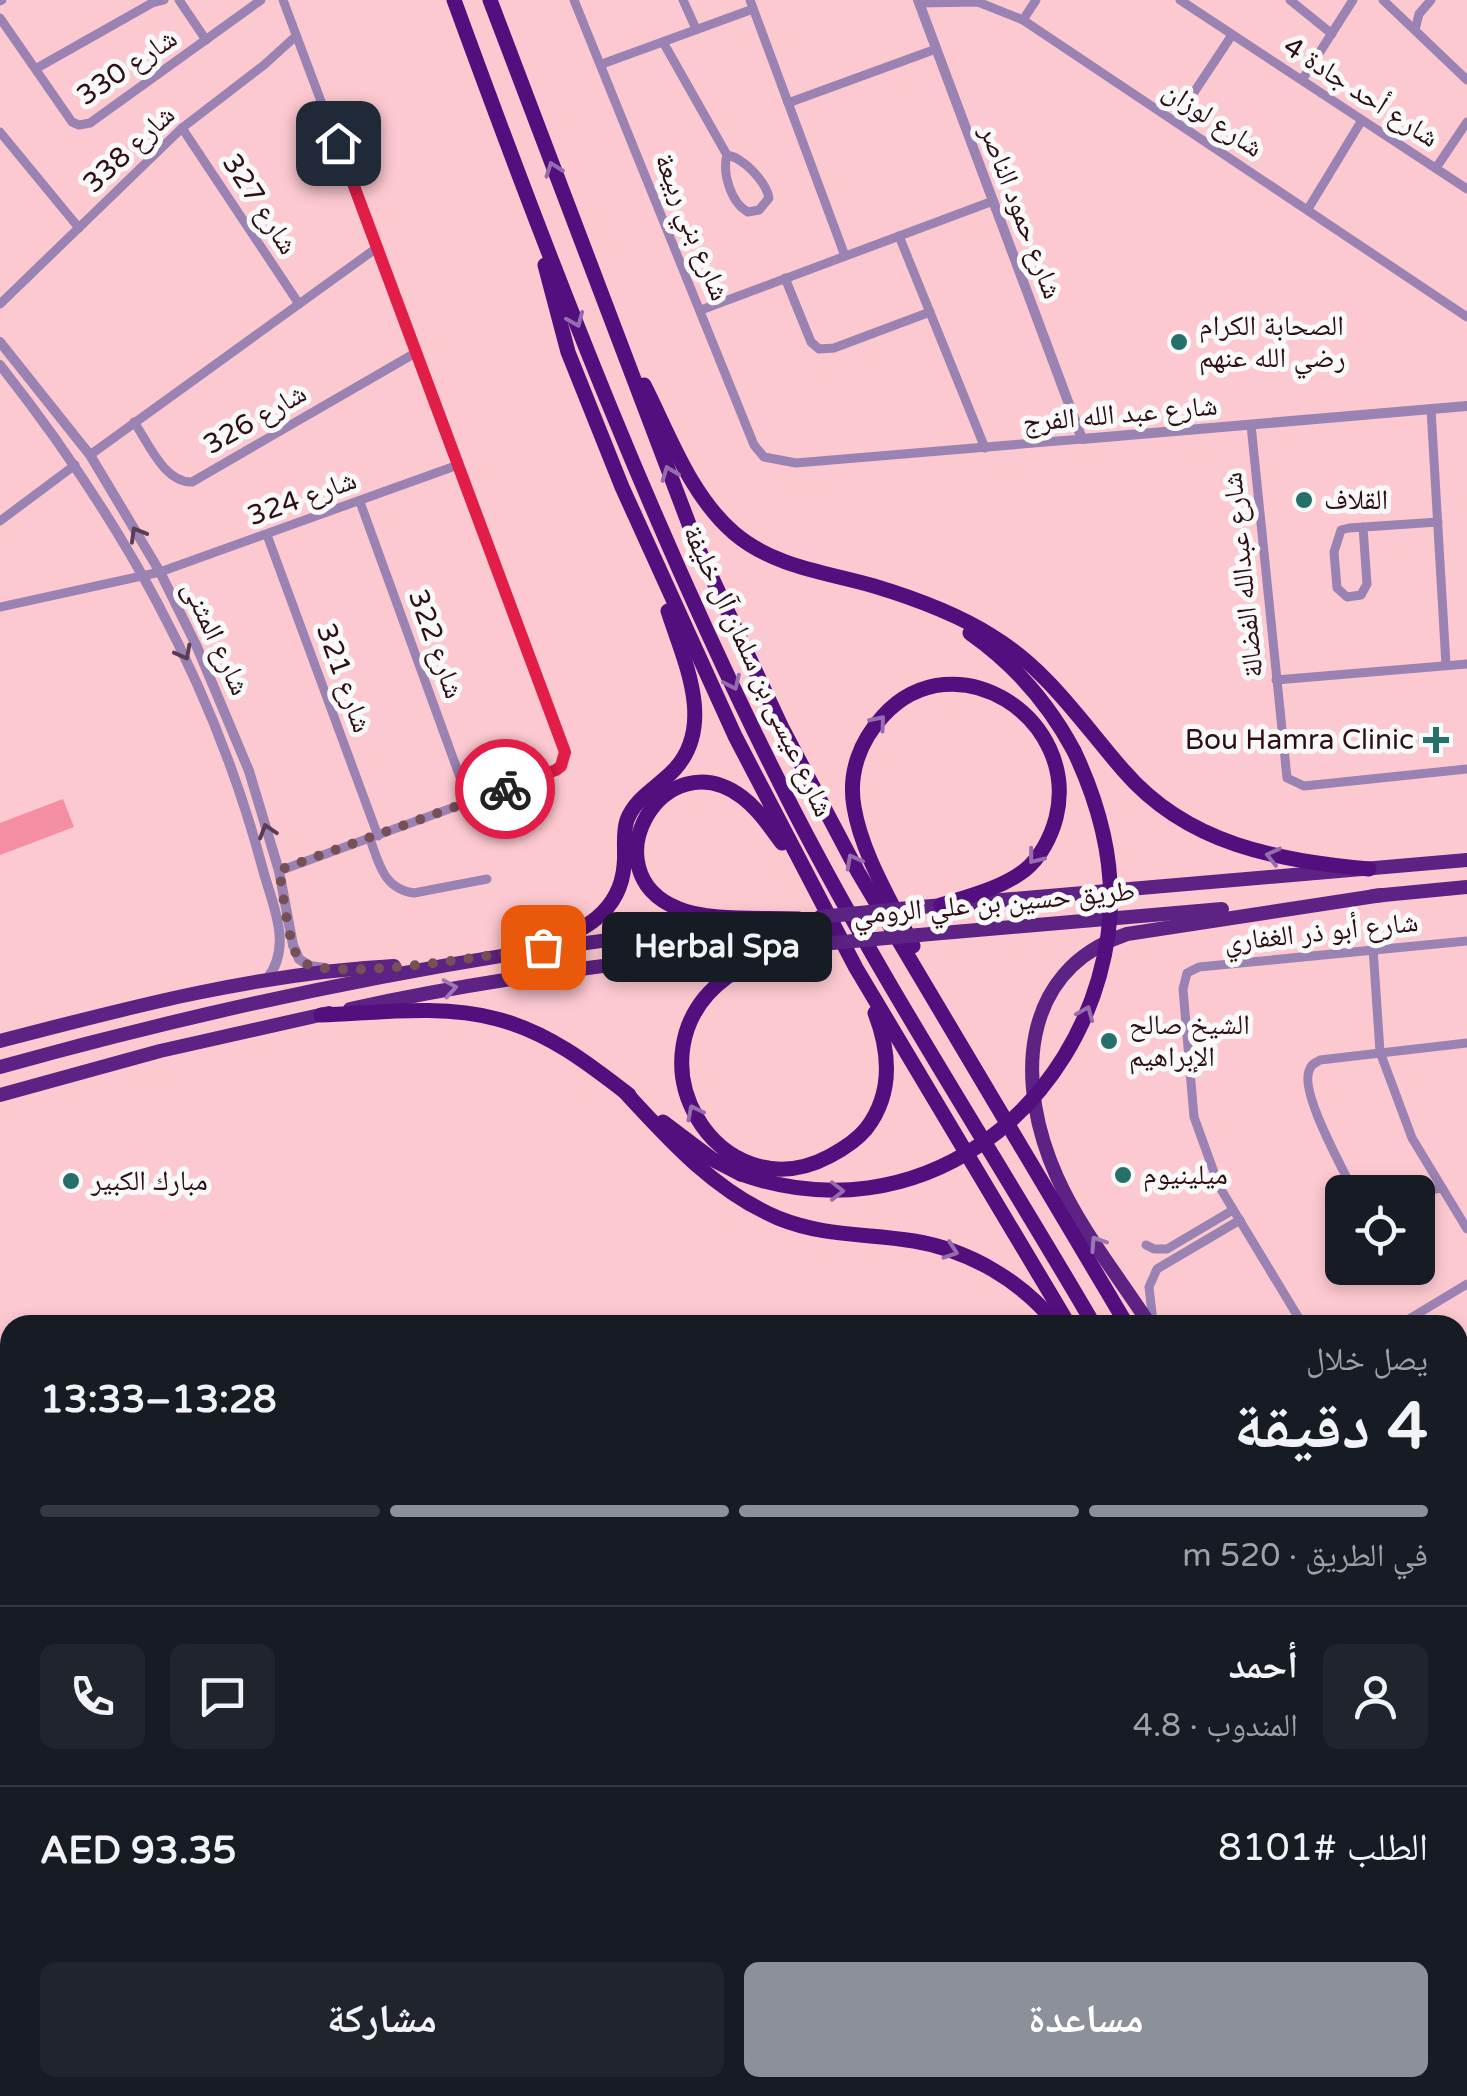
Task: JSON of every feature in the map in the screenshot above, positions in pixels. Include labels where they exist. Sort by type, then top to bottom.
[{"type":"highway","name":"شارع عيسى بن سلمان آل خليفة","points":[[454,0],[537,228],[679,566],[792,806],[888,982],[1088,1315]]},
{"type":"highway","name":"شارع عيسى بن سلمان آل خليفة","points":[[490,0],[698,548],[782,728],[858,872],[1122,1315]]},
{"type":"highway","points":[[537,228],[554,309],[568,352],[650,555],[735,736],[856,968],[1063,1315]]},
{"type":"highway","points":[[612,326],[700,494],[724,524],[760,552],[876,587],[993,636],[1032,666],[1068,702],[1125,773],[1178,818],[1232,846],[1301,862],[1369,869]]},
{"type":"highway","points":[[543,947],[592,923],[612,902],[622,879],[628,819],[641,799],[680,763],[692,735],[694,693],[650,555]]},
{"type":"highway","points":[[321,1015],[420,1011],[498,1019],[561,1046],[697,1148],[742,1174],[772,1184],[819,1191],[869,1190],[938,1169],[980,1146],[1010,1122],[1047,1080],[1076,1034],[1090,1005],[1108,934],[1110,894],[1104,838],[1091,787],[1048,708],[1009,664],[929,607]]},
{"type":"highway","points":[[942,905],[990,888],[1031,864],[1052,830],[1060,794],[1056,762],[1035,723],[996,695],[955,686],[920,692],[888,711],[859,752],[852,789],[864,842],[955,1036]]},
{"type":"highway","points":[[798,918],[703,914],[672,906],[654,892],[641,871],[636,846],[640,826],[655,803],[675,788],[702,783],[723,787],[752,806],[810,883]]},
{"type":"highway","name":"طريق حسين بن علي الرومي","points":[[0,1067],[228,1008],[543,947],[798,918],[1467,860]]},
{"type":"highway","name":"طريق حسين بن علي الرومي","points":[[0,1096],[160,1051],[529,974],[832,942],[1467,888]]},
{"type":"highway","points":[[1145,1315],[1068,1198],[1049,1159],[1036,1111],[1030,1065],[1034,1032],[1044,1006],[1075,964],[1118,936],[1153,927],[1382,895]]},
{"type":"highway","points":[[805,945],[731,974],[702,999],[684,1034],[680,1066],[688,1102],[708,1134],[732,1154],[771,1167],[808,1165],[844,1148],[872,1120],[885,1086],[886,1052],[856,968]]},
{"type":"highway","points":[[0,1041],[267,978],[332,969],[445,964]]},
{"type":"highway","points":[[624,1092],[685,1155],[747,1203],[780,1219],[826,1232],[916,1242],[956,1252],[1016,1285],[1047,1315]]},
{"type":"street","points":[[36,68],[164,0]]},
{"type":"street","points":[[179,0],[206,40]]},
{"type":"street","name":"شارع 330","points":[[0,18],[72,122],[90,124],[261,0]]},
{"type":"street","points":[[279,870],[561,766],[565,752],[284,0]]},
{"type":"street","name":"شارع بني ربيعة","points":[[574,0],[754,445],[764,457],[776,462]]},
{"type":"street","points":[[684,0],[696,30]]},
{"type":"street","points":[[1023,20],[1036,0]]},
{"type":"street","name":"شارع أحد جادة 4","points":[[1180,0],[1467,188]]},
{"type":"street","points":[[1290,0],[1332,34]]},
{"type":"street","points":[[1302,80],[1353,0]]},
{"type":"street","points":[[1383,0],[1467,80]]},
{"type":"street","points":[[1416,30],[1420,14],[1430,0]]},
{"type":"street","name":"شارع لوزان","points":[[918,2],[978,2],[1023,20],[1466,315]]},
{"type":"street","name":"شارع حمود الناصر","points":[[918,2],[1082,440]]},
{"type":"street","points":[[602,64],[696,30],[751,4],[845,256]]},
{"type":"street","points":[[1175,121],[1232,35]]},
{"type":"street","name":"شارع 338","points":[[0,304],[182,128],[264,66],[296,36]]},
{"type":"street","points":[[663,42],[727,155],[726,172],[739,207],[748,212],[759,210],[767,202],[768,192],[742,160],[727,155]]},
{"type":"street","points":[[788,103],[936,49]]},
{"type":"street","points":[[1308,209],[1362,120]]},
{"type":"street","points":[[1436,168],[1467,122]]},
{"type":"street","name":"شارع 327","points":[[182,128],[299,304]]},
{"type":"street","points":[[1,136],[79,228]]},
{"type":"street","points":[[701,310],[992,200]]},
{"type":"street","points":[[899,236],[985,448]]},
{"type":"street","points":[[90,455],[378,247]]},
{"type":"street","points":[[785,278],[810,342],[819,349],[834,348],[930,312]]},
{"type":"street","name":"شارع المثنى","points":[[0,342],[90,455],[160,572],[233,730],[279,870],[299,960],[332,969]]},
{"type":"street","name":"شارع 326","points":[[134,422],[167,471],[182,482],[192,482],[418,352]]},
{"type":"street","name":"شارع المثنى","points":[[0,364],[75,466],[142,575],[194,671],[246,806],[281,946],[277,966],[267,978]]},
{"type":"street","name":"شارع عبد الله الفرج","points":[[776,462],[1467,406]]},
{"type":"street","points":[[1432,410],[1446,665]]},
{"type":"street","name":"شارع عبدالله الفضالة","points":[[1251,425],[1288,778],[1304,786],[1467,769]]},
{"type":"street","name":"شارع 324","points":[[0,608],[160,572],[458,465]]},
{"type":"street","points":[[0,521],[75,466]]},
{"type":"street","name":"شارع 322","points":[[360,502],[469,802]]},
{"type":"street","points":[[1363,527],[1367,584],[1360,595],[1347,598],[1337,588],[1336,537],[1341,530],[1363,527],[1438,522]]},
{"type":"street","name":"شارع 321","points":[[267,535],[374,837],[382,872],[402,891],[414,893],[487,880]]},
{"type":"street","points":[[1276,680],[1467,664]]},
{"type":"street","name":"شارع أبو ذر الغفاري","points":[[1297,1315],[1219,1186],[1194,1117],[1183,989],[1186,973],[1199,967],[1467,941]]},
{"type":"street","points":[[1373,948],[1380,1052],[1412,1138],[1467,1229]]},
{"type":"street","points":[[1346,1175],[1310,1096],[1308,1072],[1320,1060],[1467,1043]]},
{"type":"street","points":[[1435,1189],[1442,1188]]},
{"type":"street","points":[[1174,1258],[1148,1246],[1167,1249],[1233,1210]]},
{"type":"street","points":[[1151,1315],[1151,1277],[1174,1258],[1240,1220]]},
{"type":"street","points":[[1416,1315],[1467,1284]]},
{"type":"shaded area","points":[[63,799],[74,827],[0,855],[0,823]]},
{"type":"way so far","points":[[505,789],[279,870],[293,945],[299,960],[332,969],[445,964],[543,947]]},
{"type":"place","name":"الصحابة الكرام رضي الله عنهم","points":[[1179,342]]},
{"type":"place","name":"القلاف","points":[[1304,500]]},
{"type":"place","name":"Bou Hamra Clinic","points":[[1436,740]]},
{"type":"place","name":"Herbal Spa","points":[[543,947]]},
{"type":"place","name":"الشيخ صالح الإبراهيم","points":[[1109,1041]]},
{"type":"place","name":"ميلينيوم","points":[[1123,1175]]},
{"type":"place","name":"مبارك الكبير","points":[[71,1181]]},
{"type":"route","points":[[338,143],[565,752],[556,770],[505,789]]}]
